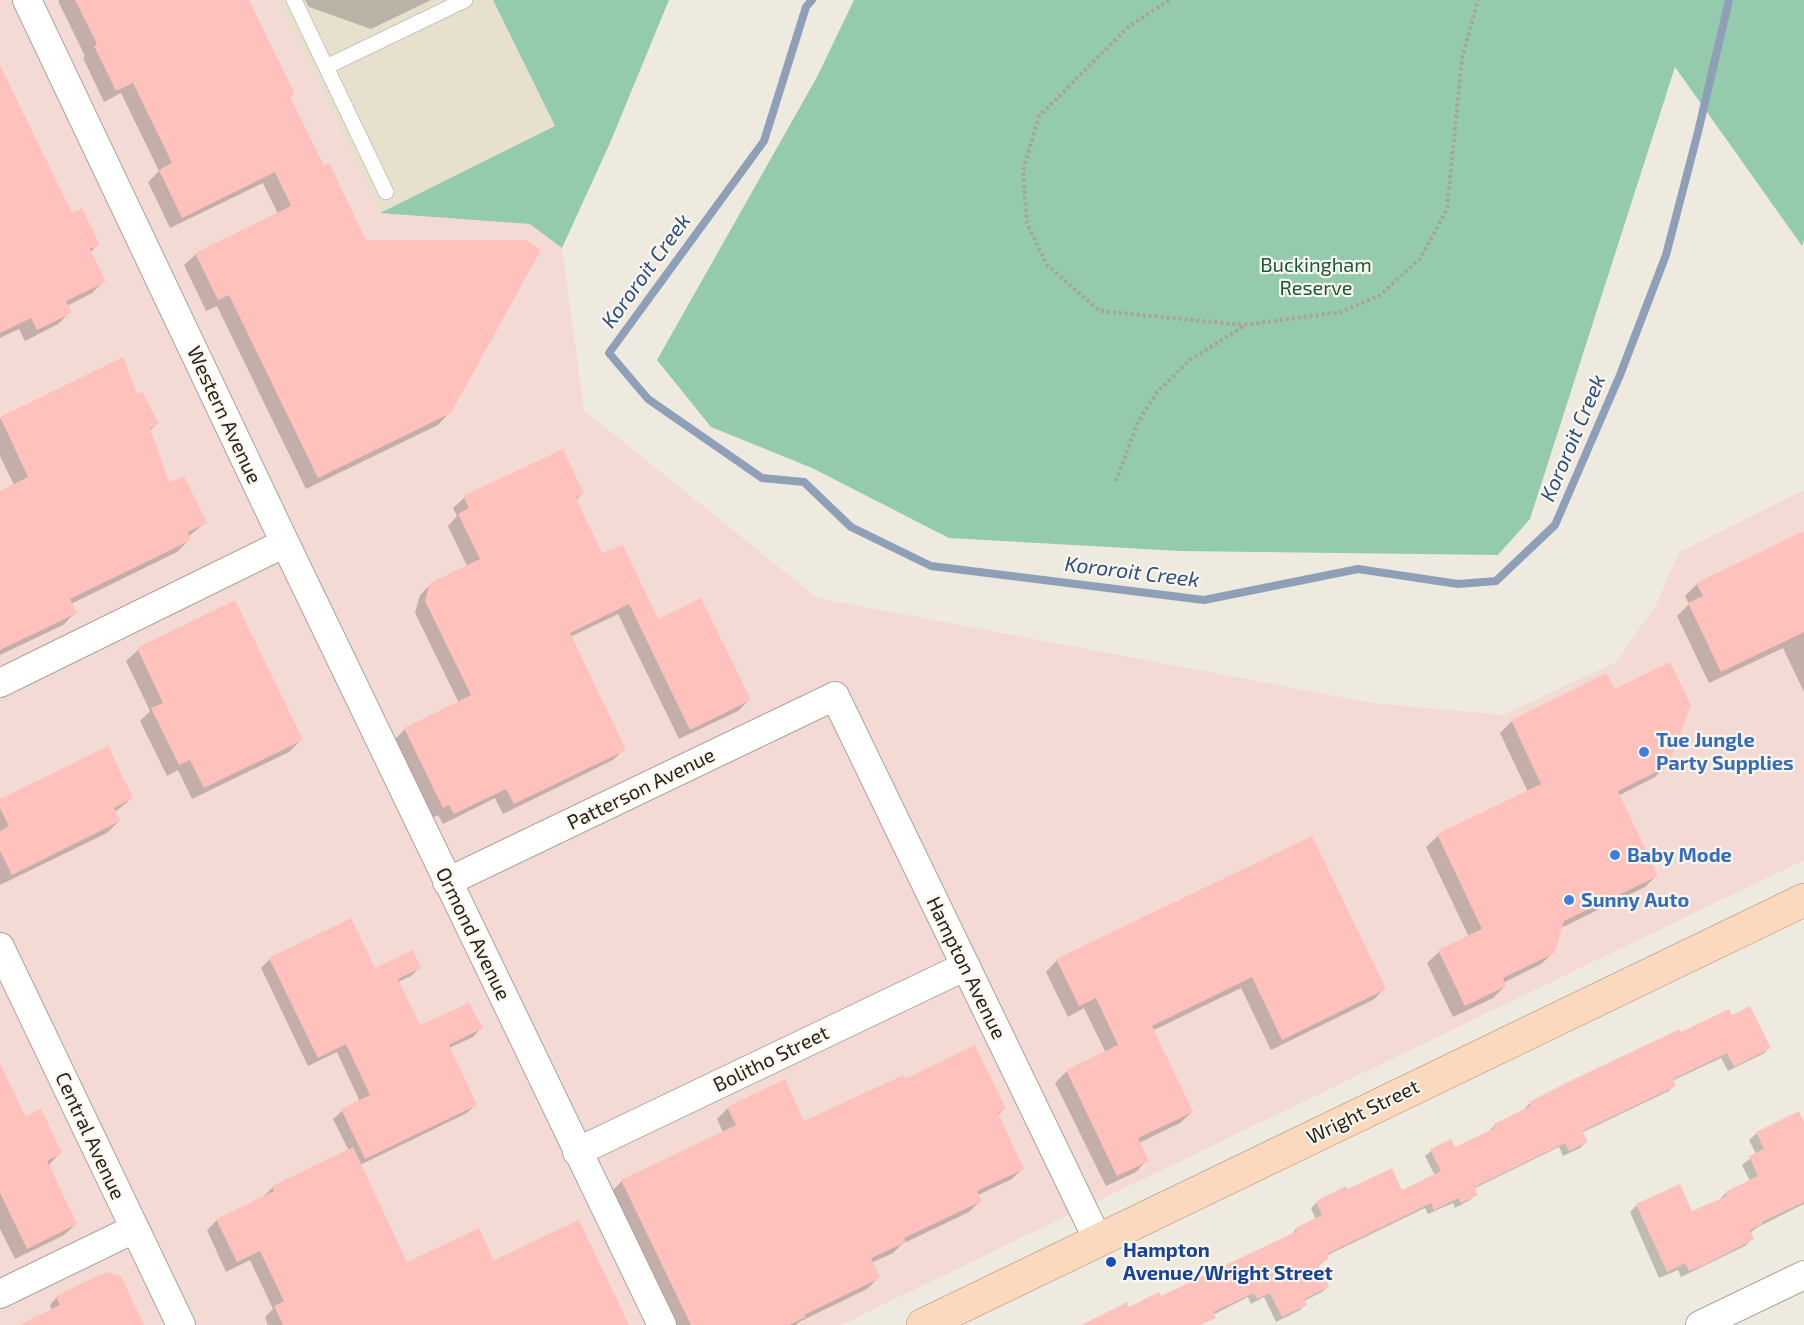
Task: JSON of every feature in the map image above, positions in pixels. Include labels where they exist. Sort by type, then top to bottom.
[{"type":"main road","name":"Wright Street","points":[[923,1325],[1804,900]]},
{"type":"street","name":"Western Avenue","points":[[27,0],[285,543]]},
{"type":"street","points":[[0,683],[285,543]]},
{"type":"street","name":"Ormond Avenue","points":[[285,543],[662,1325]]},
{"type":"street","name":"Patterson Avenue","points":[[447,882],[835,696]]},
{"type":"street","name":"Hampton Avenue","points":[[835,696],[1098,1240]]},
{"type":"street","name":"Central Avenue","points":[[0,947],[181,1325]]},
{"type":"street","name":"Bolitho Street","points":[[577,1152],[966,966]]},
{"type":"street","points":[[0,1294],[134,1229]]},
{"type":"street","points":[[1700,1325],[1804,1275]]},
{"type":"lane","points":[[294,0],[386,192]]},
{"type":"lane","points":[[326,67],[465,0]]},
{"type":"path","points":[[1169,0],[1128,27],[1039,116],[1023,171],[1027,223],[1047,265],[1100,311],[1244,325],[1341,312],[1380,295],[1420,259],[1447,209],[1462,58],[1478,0]]},
{"type":"path","points":[[1116,481],[1137,424],[1157,392],[1190,360],[1244,325]]},
{"type":"shaded area","points":[[0,0],[278,0],[380,212],[531,224],[562,248],[584,410],[817,598],[1373,703],[1503,715],[1616,662],[1656,605],[1679,552],[1804,490],[1804,860],[841,1325],[0,1325]]},
{"type":"shaded area","points":[[278,0],[493,0],[555,126],[380,213]]},
{"type":"green space","points":[[493,0],[669,0],[610,143],[562,248],[530,224],[380,213],[555,126]]},
{"type":"green space","name":"Buckingham Reserve","points":[[854,0],[1804,0],[1804,239],[1802,246],[1675,67],[1530,519],[1498,555],[1180,551],[949,538],[812,468],[711,427],[657,360],[817,77]]},
{"type":"building","points":[[75,0],[249,0],[295,94],[290,97],[324,166],[329,163],[366,240],[525,240],[541,250],[451,413],[318,478],[229,295],[218,300],[195,253],[291,206],[275,172],[182,218],[159,170],[172,163],[133,83],[116,91],[94,46],[97,44]]},
{"type":"building","points":[[0,65],[72,213],[82,208],[100,245],[90,249],[106,282],[66,301],[72,313],[37,330],[31,318],[0,333]]},
{"type":"building","points":[[123,357],[137,394],[142,391],[159,424],[150,428],[169,482],[184,476],[207,523],[188,532],[191,540],[70,599],[77,613],[0,650],[0,491],[28,477],[0,417]]},
{"type":"building","points":[[563,449],[584,494],[576,498],[602,553],[623,545],[658,619],[701,598],[751,700],[690,730],[629,604],[570,633],[626,750],[514,804],[506,789],[454,814],[449,805],[443,808],[404,728],[471,695],[425,601],[430,583],[480,559],[458,514],[469,508],[463,496]]},
{"type":"building","points":[[1804,531],[1804,632],[1721,672],[1688,603],[1703,596],[1696,583]]},
{"type":"building","points":[[235,600],[303,740],[204,788],[190,760],[179,765],[151,708],[163,703],[137,648]]},
{"type":"building","points":[[1670,662],[1691,705],[1668,766],[1618,791],[1658,876],[1564,921],[1555,953],[1503,978],[1506,986],[1465,1006],[1438,950],[1482,929],[1437,834],[1541,784],[1511,720],[1607,673],[1615,689]]},
{"type":"building","points":[[108,746],[133,798],[114,808],[120,821],[12,875],[0,851],[0,831],[9,826],[0,808],[0,799]]},
{"type":"building","points":[[1312,836],[1386,989],[1282,1040],[1252,977],[1152,1026],[1193,1112],[1138,1138],[1149,1161],[1117,1176],[1066,1070],[1118,1045],[1096,998],[1079,1006],[1056,959]]},
{"type":"building","points":[[351,918],[375,968],[413,950],[421,968],[398,979],[420,1025],[469,1003],[483,1028],[449,1045],[477,1105],[365,1159],[341,1109],[370,1095],[346,1044],[318,1058],[269,958]]},
{"type":"building","points":[[1750,1006],[1771,1048],[1734,1067],[1727,1053],[1673,1079],[1676,1086],[1582,1131],[1588,1142],[1569,1151],[1565,1143],[1474,1187],[1478,1195],[1461,1203],[1458,1198],[1434,1210],[1431,1203],[1327,1254],[1329,1259],[1318,1264],[1329,1287],[1304,1299],[1307,1305],[1282,1317],[1270,1293],[1257,1299],[1254,1293],[1213,1312],[1216,1318],[1200,1325],[1082,1325],[1127,1302],[1129,1307],[1159,1292],[1161,1296],[1297,1231],[1295,1228],[1322,1215],[1316,1201],[1346,1186],[1348,1189],[1392,1168],[1402,1190],[1441,1171],[1430,1149],[1451,1139],[1455,1147],[1495,1128],[1494,1124],[1531,1106],[1529,1102],[1574,1079],[1680,1029],[1681,1032],[1729,1009],[1732,1015]]},
{"type":"building","points":[[975,1045],[1006,1109],[998,1113],[1024,1169],[977,1191],[982,1201],[904,1238],[906,1242],[871,1258],[880,1278],[804,1315],[806,1317],[789,1325],[691,1325],[621,1180],[736,1125],[727,1107],[785,1079],[804,1121],[903,1075],[905,1079]]},
{"type":"building","points":[[0,1063],[25,1116],[41,1109],[62,1153],[47,1161],[77,1224],[27,1249],[0,1193]]},
{"type":"building","points":[[1799,1111],[1804,1122],[1804,1202],[1762,1222],[1750,1230],[1754,1239],[1706,1264],[1689,1271],[1685,1263],[1667,1272],[1636,1204],[1680,1184],[1692,1211],[1727,1196],[1725,1192],[1758,1176],[1749,1156],[1764,1149],[1756,1132]]},
{"type":"building","points":[[353,1147],[407,1262],[479,1228],[494,1260],[579,1220],[629,1325],[283,1325],[274,1306],[284,1301],[260,1251],[237,1262],[216,1219],[274,1191],[272,1186]]},
{"type":"building","points":[[106,1272],[121,1276],[144,1325],[19,1325],[60,1305],[56,1296]]},
{"type":"waterway","name":"Kororoit Creek","points":[[812,0],[806,7],[764,141],[609,353],[648,399],[762,478],[804,482],[851,527],[931,566],[1204,600],[1358,569],[1458,584],[1496,581],[1555,525],[1620,375],[1666,255],[1729,0]]},
{"type":"place","name":"Tue Jungle Party Supplies","points":[[1644,752]]},
{"type":"place","name":"Baby Mode","points":[[1615,855]]},
{"type":"place","name":"Sunny Auto","points":[[1569,900]]},
{"type":"place","name":"Hampton Avenue/Wright Street","points":[[1111,1262]]}]
